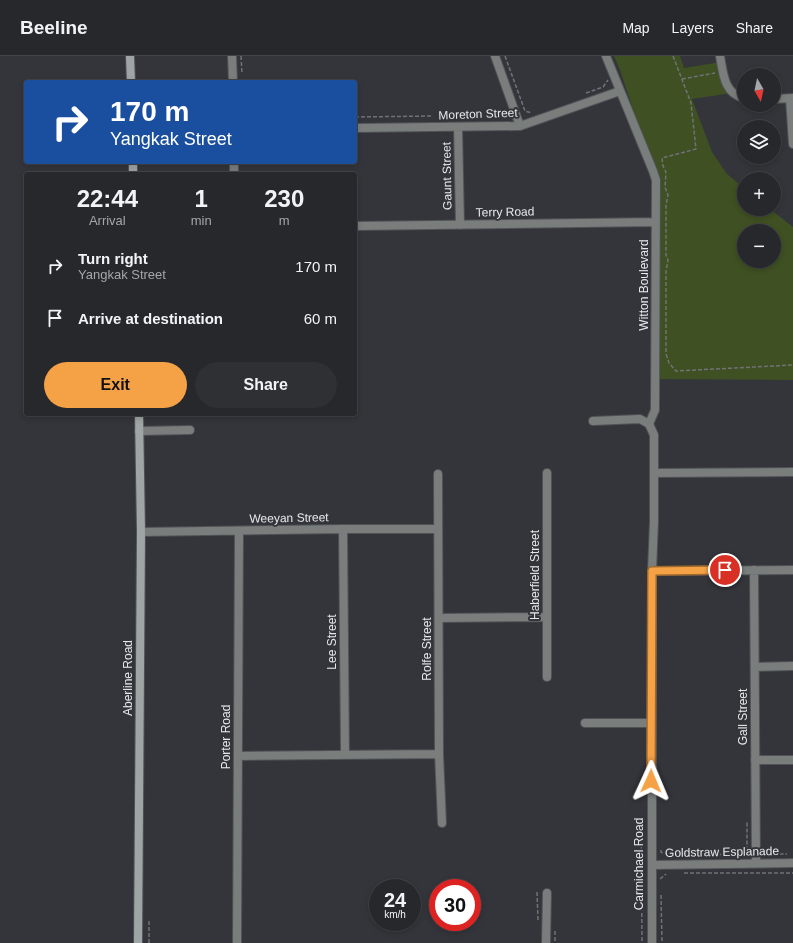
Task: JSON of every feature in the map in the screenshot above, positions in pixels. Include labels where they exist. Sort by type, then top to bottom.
[{"type":"street","points":[[130,56],[131,80]]},
{"type":"street","points":[[232,56],[232,80]]},
{"type":"street","points":[[495,56],[520,126]]},
{"type":"street","name":"Witton Boulevard","points":[[606,56],[656,180],[655,410],[649,424]]},
{"type":"street","points":[[720,56],[727,87],[737,96]]},
{"type":"street","name":"Moreton Street","points":[[357,128],[520,126],[620,91]]},
{"type":"street","points":[[781,99],[791,98],[793,144]]},
{"type":"street","name":"Gaunt Street","points":[[458,127],[460,225]]},
{"type":"street","name":"Terry Road","points":[[357,226],[656,222]]},
{"type":"street","name":"Aberline Road","points":[[138,943],[140,532],[139,416]]},
{"type":"street","points":[[593,421],[640,419],[649,424],[654,434],[654,473],[793,472]]},
{"type":"street","points":[[139,431],[190,430]]},
{"type":"street","name":"Haberfield Street","points":[[547,473],[547,677]]},
{"type":"street","name":"Carmichael Road","points":[[652,943],[652,571],[654,473]]},
{"type":"street","name":"Rolfe Street","points":[[438,474],[439,754],[442,823]]},
{"type":"street","name":"Lee Street","points":[[343,529],[345,755]]},
{"type":"street","name":"Weeyan Street","points":[[140,532],[438,529]]},
{"type":"street","name":"Porter Road","points":[[237,943],[239,530]]},
{"type":"street","name":"Gall Street","points":[[754,570],[756,863]]},
{"type":"street","points":[[652,571],[793,570]]},
{"type":"street","points":[[439,618],[547,617]]},
{"type":"street","points":[[755,667],[793,666]]},
{"type":"street","points":[[585,723],[652,723]]},
{"type":"street","points":[[238,756],[439,754]]},
{"type":"street","points":[[755,760],[793,760]]},
{"type":"street","name":"Goldstraw Esplanade","points":[[652,865],[793,863]]},
{"type":"street","points":[[546,943],[547,893]]},
{"type":"path","points":[[241,56],[242,76]]},
{"type":"path","points":[[505,56],[525,111],[532,114]]},
{"type":"path","points":[[672,56],[691,103],[696,150],[662,158],[661,161],[666,172],[666,187],[668,195],[666,205],[666,255],[668,260],[666,271],[666,354],[669,363],[676,371],[793,365]]},
{"type":"path","points":[[682,79],[723,71]]},
{"type":"path","points":[[584,94],[603,87],[608,80],[605,74]]},
{"type":"path","points":[[600,88],[603,97]]},
{"type":"path","points":[[357,117],[432,116]]},
{"type":"path","points":[[698,856],[741,854],[747,848],[746,822]]},
{"type":"path","points":[[641,823],[642,943]]},
{"type":"path","points":[[764,842],[764,848],[770,854],[793,854]]},
{"type":"path","points":[[661,846],[661,852],[668,856]]},
{"type":"path","points":[[660,880],[669,873]]},
{"type":"path","points":[[685,873],[793,873]]},
{"type":"path","points":[[661,888],[662,943]]},
{"type":"path","points":[[537,892],[538,921]]},
{"type":"path","points":[[149,921],[149,943]]},
{"type":"path","points":[[555,931],[555,943]]},
{"type":"green space","points":[[614,56],[680,56],[684,68],[721,62],[732,93],[692,99],[712,152],[727,174],[737,182],[737,216],[779,216],[793,227],[793,380],[655,379],[655,175]]},
{"type":"route","points":[[651,781],[652,571],[725,570]]}]
